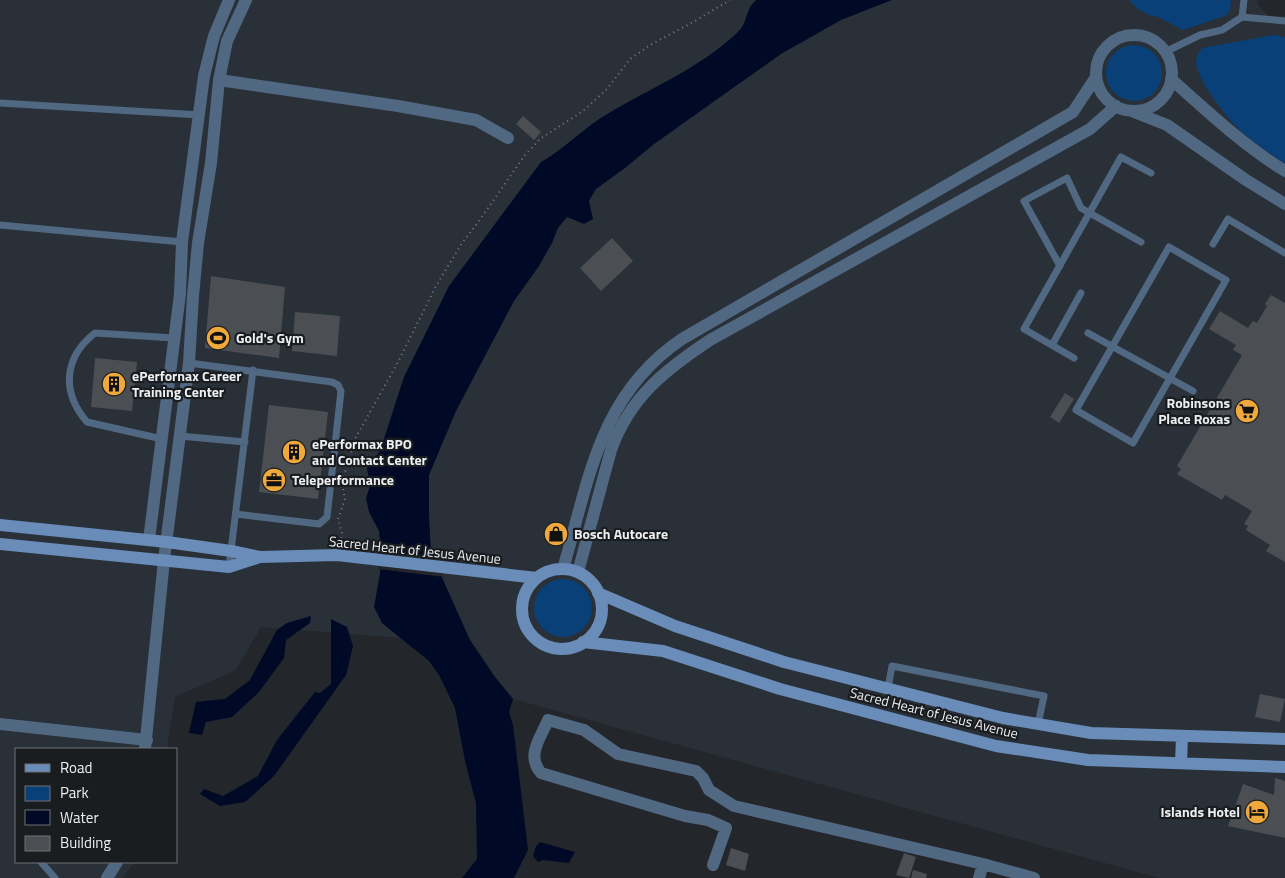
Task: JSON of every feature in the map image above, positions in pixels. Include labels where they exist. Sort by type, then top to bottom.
[{"type":"main road","name":"Sacred Heart of Jesus Avenue","points":[[0,525],[167,542],[231,551],[260,558]]},
{"type":"main road","name":"Sacred Heart of Jesus Avenue","points":[[0,544],[229,567],[260,558],[337,556],[537,578]]},
{"type":"main road","points":[[563,569],[578,572],[586,577],[598,593],[602,607],[600,620],[594,633],[583,642],[571,648],[551,647],[540,641],[530,632],[524,620],[523,607],[528,588],[537,578],[552,570],[563,569]]},
{"type":"main road","name":"Sacred Heart of Jesus Avenue","points":[[598,593],[675,626],[784,662],[1003,718],[1091,733],[1182,737],[1285,738]]},
{"type":"main road","name":"Sacred Heart of Jesus Avenue","points":[[583,642],[663,651],[780,689],[996,746],[1088,760],[1285,767]]},
{"type":"main road","points":[[1181,763],[1182,737]]},
{"type":"street","points":[[0,724],[146,745],[164,560],[189,363],[198,243],[227,41],[244,3],[230,0],[214,36],[204,76],[182,242],[180,294],[150,540]]},
{"type":"street","points":[[1132,111],[1145,110],[1156,104],[1168,91],[1171,79],[1171,67],[1165,52],[1157,43],[1146,37],[1134,35],[1121,37],[1112,43],[1104,50],[1097,66],[1096,77],[1102,93],[1108,101],[1116,106],[1167,125],[1246,180],[1285,204]]},
{"type":"street","points":[[563,569],[606,429],[627,392],[652,362],[682,339],[1073,112],[1096,77]]},
{"type":"street","points":[[1171,79],[1217,119],[1272,163],[1285,171]]},
{"type":"street","points":[[220,80],[388,104],[476,120],[508,138]]},
{"type":"street","points":[[578,572],[611,450],[618,432],[640,399],[664,372],[710,340],[1090,129],[1116,106]]},
{"type":"street","points":[[182,242],[198,243]]},
{"type":"street","points":[[180,294],[193,296]]},
{"type":"street","points":[[171,361],[189,363]]},
{"type":"street","points":[[726,828],[708,820],[685,816],[541,773],[534,765],[533,755],[548,720],[584,730],[618,754],[696,771],[703,778],[709,790],[734,806],[983,864],[1034,878]]},
{"type":"street","points":[[713,865],[734,806]]},
{"type":"street","points":[[107,878],[117,863]]},
{"type":"street","points":[[979,878],[983,864]]},
{"type":"lane","points":[[1242,17],[1244,0]]},
{"type":"lane","points":[[1165,52],[1200,35],[1222,30],[1242,17],[1285,21]]},
{"type":"lane","points":[[0,102],[200,115]]},
{"type":"lane","points":[[1074,358],[1024,329],[1121,157],[1151,173]]},
{"type":"lane","points":[[1060,266],[1024,201],[1067,178],[1081,208],[1141,242]]},
{"type":"lane","points":[[1213,244],[1228,219],[1285,253]]},
{"type":"lane","points":[[0,225],[182,242]]},
{"type":"lane","points":[[1169,247],[1226,280],[1133,443],[1076,410],[1112,346],[1169,247]]},
{"type":"lane","points":[[1052,345],[1081,292]]},
{"type":"lane","points":[[162,439],[87,422],[81,416],[72,400],[70,374],[75,355],[95,332],[174,338]]},
{"type":"lane","points":[[1088,333],[1194,391]]},
{"type":"lane","points":[[189,363],[332,382],[338,385],[341,391],[327,517],[319,524],[236,514]]},
{"type":"lane","points":[[229,567],[253,370]]},
{"type":"lane","points":[[180,436],[244,442]]},
{"type":"lane","points":[[888,688],[892,666],[1044,696],[1038,724]]},
{"type":"lane","points":[[42,863],[55,878]]},
{"type":"path","points":[[337,556],[342,533],[338,520],[345,499],[341,479],[348,468],[355,439],[398,362],[436,286],[462,243],[525,155],[540,139],[583,111],[607,89],[630,60],[650,44],[695,21],[730,0]]},
{"type":"shaded area","points":[[0,0],[1258,0],[1257,4],[1270,17],[1285,16],[1285,878],[1159,878],[513,699],[495,677],[470,640],[401,638],[261,627],[236,670],[175,697],[167,748],[15,748],[15,863],[134,863],[122,878],[0,878]]},
{"type":"green space","points":[[1129,0],[1231,0],[1230,11],[1225,16],[1183,30],[1138,9]]},
{"type":"green space","points":[[1274,35],[1285,37],[1285,164],[1246,135],[1228,117],[1207,89],[1196,62],[1202,48]]},
{"type":"green space","points":[[1128,45],[1140,45],[1150,49],[1158,57],[1162,73],[1158,89],[1150,97],[1140,101],[1128,101],[1118,97],[1110,89],[1106,79],[1106,67],[1110,57],[1118,49]]},
{"type":"green space","points":[[563,579],[579,584],[587,592],[592,608],[587,624],[579,632],[563,637],[547,632],[539,624],[534,608],[539,592],[547,584]]},
{"type":"water","points":[[756,0],[892,0],[841,20],[781,54],[654,144],[596,189],[589,201],[593,219],[584,224],[567,217],[558,228],[539,266],[514,301],[456,411],[429,475],[431,553],[470,640],[495,677],[513,699],[509,712],[513,725],[528,850],[514,878],[462,878],[477,859],[476,803],[465,761],[455,708],[439,675],[429,661],[382,623],[374,607],[380,573],[381,550],[379,531],[369,512],[366,498],[370,486],[367,468],[380,451],[404,377],[449,286],[541,162],[600,119],[686,70],[715,51],[740,30],[750,8]]},
{"type":"water","points":[[311,616],[310,623],[286,640],[284,658],[259,692],[232,717],[206,722],[202,735],[189,733],[196,702],[225,699],[250,680],[277,630],[287,623]]},
{"type":"water","points":[[331,619],[347,627],[353,646],[346,675],[274,776],[245,802],[220,806],[200,794],[204,789],[223,796],[258,776],[277,740],[315,692],[320,693],[331,684]]},
{"type":"water","points":[[540,842],[575,852],[569,863],[543,860],[538,862],[533,856],[536,846]]},
{"type":"pier","points":[[380,551],[436,558],[444,577],[378,569]]},
{"type":"building","points":[[523,116],[541,132],[534,140],[516,124]]},
{"type":"building","points":[[612,238],[633,261],[601,291],[580,268]]},
{"type":"building","points":[[211,276],[285,287],[279,358],[205,348]]},
{"type":"building","name":"Robinsons Place Roxas","points":[[1271,295],[1285,303],[1285,562],[1266,551],[1270,545],[1246,530],[1248,526],[1244,524],[1252,511],[1225,495],[1222,500],[1177,474],[1181,469],[1177,466],[1242,355],[1233,350],[1236,345],[1209,329],[1220,311],[1248,328],[1253,321],[1257,323]]},
{"type":"building","points":[[295,312],[340,316],[337,356],[292,351]]},
{"type":"building","name":"ePerfornax Career Training Center","points":[[95,358],[137,362],[132,411],[91,407]]},
{"type":"building","points":[[1065,393],[1074,399],[1059,423],[1050,417]]},
{"type":"building","name":"ePerformax BPO and Contact Center","points":[[269,405],[328,412],[318,499],[259,492]]},
{"type":"building","points":[[1260,694],[1285,699],[1280,722],[1255,717]]},
{"type":"building","points":[[1275,778],[1285,781],[1285,838],[1228,826],[1243,784],[1274,795]]},
{"type":"building","points":[[731,848],[749,854],[745,871],[726,865]]},
{"type":"building","points":[[904,853],[916,857],[909,878],[896,875]]},
{"type":"building","points":[[913,870],[927,874],[926,878],[911,878]]},
{"type":"place","name":"Gold's Gym","points":[[218,338]]},
{"type":"place","name":"ePerfornax Career Training Center","points":[[114,384]]},
{"type":"place","name":"Robinsons Place Roxas","points":[[1247,411]]},
{"type":"place","name":"ePerformax BPO and Contact Center","points":[[294,452]]},
{"type":"place","name":"Teleperformance","points":[[274,480]]},
{"type":"place","name":"Bosch Autocare","points":[[556,534]]},
{"type":"place","name":"Islands Hotel","points":[[1257,812]]}]
